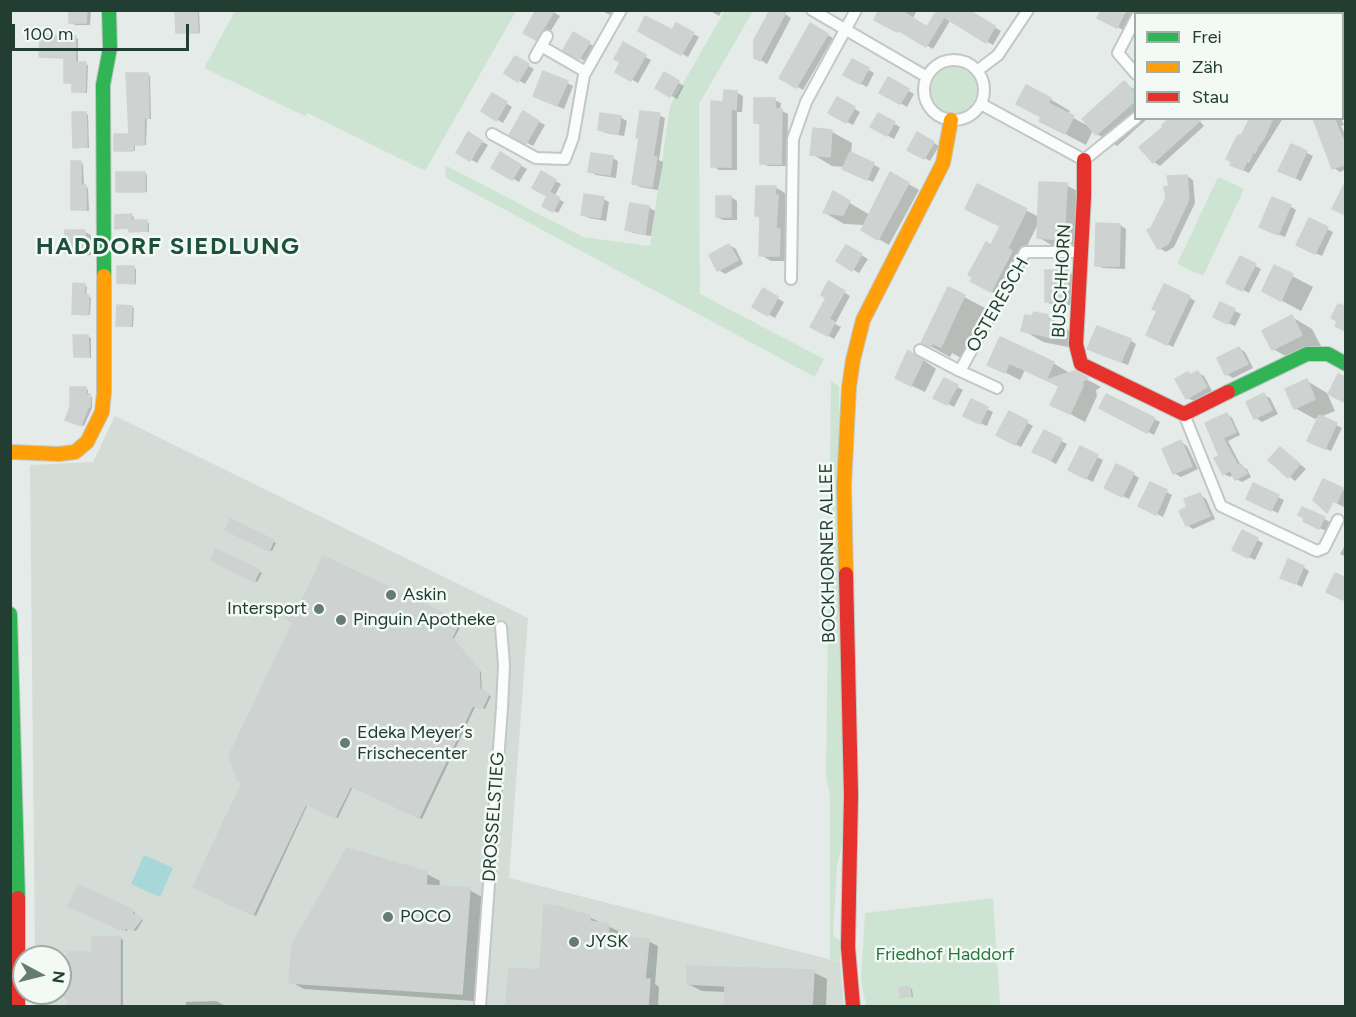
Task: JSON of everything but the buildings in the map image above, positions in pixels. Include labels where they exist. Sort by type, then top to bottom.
[{"type":"street","points":[[10,452],[59,454],[75,452],[87,442],[102,412],[104,393],[103,85],[110,48],[109,10]]},
{"type":"street","points":[[492,134],[536,158],[565,159],[573,138],[586,72],[621,10]]},
{"type":"street","points":[[812,10],[927,77]]},
{"type":"street","points":[[791,279],[793,139],[806,102],[856,10]]},
{"type":"street","points":[[977,71],[998,56],[1028,10]]},
{"type":"street","points":[[1134,22],[1118,53],[1134,72]]},
{"type":"street","points":[[535,57],[547,36]]},
{"type":"street","points":[[541,46],[586,72]]},
{"type":"street","points":[[951,60],[965,62],[977,71],[983,80],[985,89],[981,104],[968,117],[951,120],[937,115],[928,105],[924,91],[927,77],[937,66],[951,60]]},
{"type":"street","points":[[981,104],[1084,160],[1134,120]]},
{"type":"street","name":"BOCKHORNER ALLEE","points":[[853,1006],[848,946],[851,795],[844,485],[849,387],[863,320],[943,163],[951,120]]},
{"type":"street","name":"BUSCHHORN","points":[[1084,160],[1076,344],[1081,364],[1184,414]]},
{"type":"street","name":"OSTERESCH","points":[[960,370],[1025,252],[1081,252]]},
{"type":"street","name":"OSTERESCH","points":[[920,350],[997,388]]},
{"type":"street","points":[[1338,520],[1324,548],[1317,551],[1221,506],[1184,414],[1307,354],[1328,354],[1346,364]]},
{"type":"street","points":[[10,614],[12,735],[18,859],[18,1006]]},
{"type":"street","name":"DROSSELSTIEG","points":[[480,1006],[502,708],[504,665],[501,627]]},
{"type":"street","points":[[10,751],[12,735]]},
{"type":"shaded area","points":[[115,416],[528,618],[509,878],[840,962],[844,1006],[36,1006],[72,1005],[72,945],[35,945],[30,465],[93,462]]},
{"type":"green space","points":[[725,10],[753,11],[699,104],[700,294],[824,359],[815,377],[446,178],[445,165],[583,237],[650,246],[670,106]]},
{"type":"green space","points":[[235,11],[516,11],[425,171],[308,113],[305,116],[204,68]]},
{"type":"green space","points":[[954,67],[970,74],[977,90],[970,106],[954,113],[938,106],[931,90],[938,74]]},
{"type":"green space","points":[[1218,177],[1244,189],[1203,276],[1177,264]]},
{"type":"green space","points":[[831,381],[839,386],[846,829],[837,865],[833,936],[840,940],[840,962],[830,959],[830,798],[826,774]]},
{"type":"green space","name":"Friedhof Haddorf","points":[[993,898],[1000,1006],[866,1006],[861,980],[865,913]]},
{"type":"water","points":[[144,855],[173,868],[160,897],[131,884]]},
{"type":"traffic: fast","points":[[104,276],[103,85],[110,48],[109,10]]},
{"type":"traffic: fast","points":[[1228,392],[1307,354],[1328,354],[1346,364]]},
{"type":"traffic: fast","points":[[10,614],[18,898]]},
{"type":"traffic: slow","points":[[846,574],[844,485],[849,387],[853,360],[863,320],[943,163],[951,120]]},
{"type":"traffic: slow","points":[[10,452],[59,454],[75,452],[87,442],[102,412],[104,393],[104,276]]},
{"type":"traffic: jam","points":[[1084,160],[1076,344],[1081,364],[1184,414],[1228,392]]},
{"type":"traffic: jam","points":[[846,574],[851,795],[848,947],[853,1006]]},
{"type":"traffic: jam","points":[[18,898],[18,1006]]},
{"type":"place","name":"Askin","points":[[391,595]]},
{"type":"place","name":"Intersport","points":[[319,609]]},
{"type":"place","name":"Pinguin Apotheke","points":[[341,620]]},
{"type":"place","name":"Edeka Meyer´s Frischecenter","points":[[345,743]]},
{"type":"place","name":"POCO","points":[[388,917]]},
{"type":"place","name":"JYSK","points":[[574,942]]},
{"type":"district","name":"HADDORF SIEDLUNG","points":[[168,247]]}]
